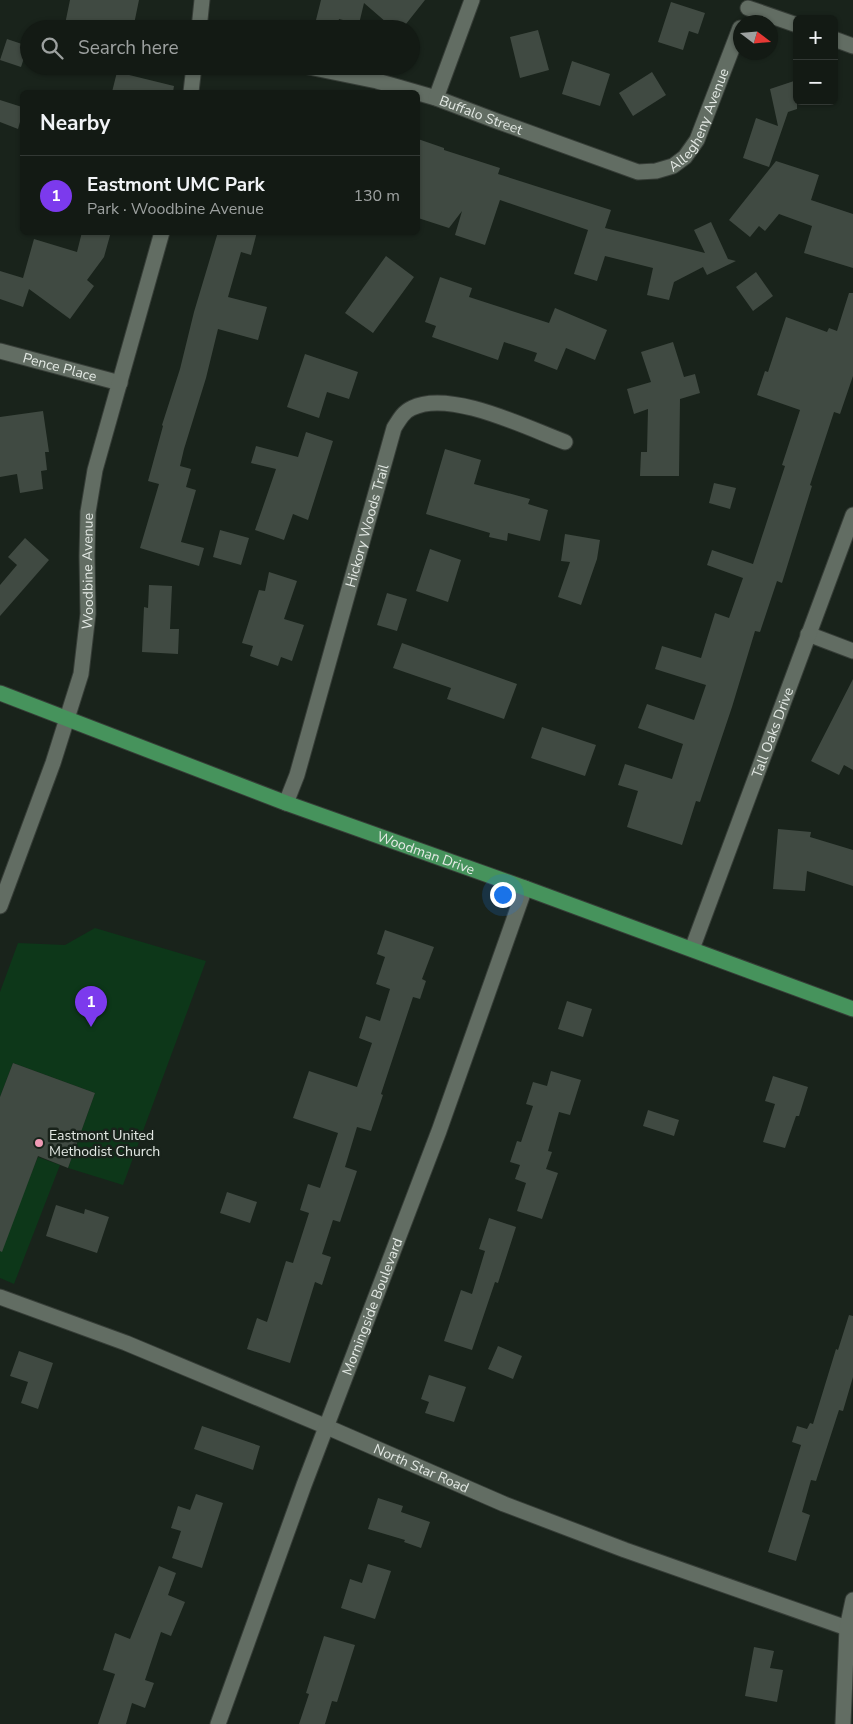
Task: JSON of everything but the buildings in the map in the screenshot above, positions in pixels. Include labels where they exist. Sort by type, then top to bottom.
[{"type":"main road","name":"Woodman Drive","points":[[0,693],[286,803],[525,888],[853,1009]]},
{"type":"street","points":[[200,20],[202,0]]},
{"type":"street","points":[[436,98],[472,0]]},
{"type":"street","points":[[750,4],[793,23]]},
{"type":"street","points":[[838,40],[853,46]]},
{"type":"street","name":"Allegheny Avenue","points":[[656,171],[673,166],[685,157],[697,140],[733,46]]},
{"type":"street","points":[[191,90],[193,75]]},
{"type":"street","name":"Buffalo Street","points":[[351,75],[377,80],[410,90]]},
{"type":"street","name":"Buffalo Street","points":[[420,93],[638,172],[656,171]]},
{"type":"street","name":"Woodbine Avenue","points":[[0,906],[53,763],[81,674],[88,614],[87,556],[90,503],[95,470],[161,235]]},
{"type":"street","name":"Pence Place","points":[[0,351],[120,383]]},
{"type":"street","name":"Hickory Woods Trail","points":[[286,803],[297,775],[394,428],[401,416],[412,408],[431,403],[450,403],[474,408],[565,442]]},
{"type":"street","name":"Tall Oaks Drive","points":[[692,949],[853,515]]},
{"type":"street","points":[[808,634],[853,651]]},
{"type":"street","name":"Morningside Boulevard","points":[[218,1724],[304,1485],[439,1130],[525,888]]},
{"type":"street","name":"North Star Road","points":[[0,1297],[126,1342],[504,1504],[625,1550],[847,1628]]},
{"type":"street","points":[[843,1724],[847,1628],[853,1600]]},
{"type":"green space","points":[[95,928],[206,961],[123,1185],[68,1168],[95,1093],[13,1063],[0,1097],[0,992],[18,943],[65,945]]},
{"type":"green space","points":[[38,1157],[60,1165],[14,1284],[0,1278],[0,1217],[12,1221]]},
{"type":"place","name":"Eastmont UMC Park","points":[[91,1027]]},
{"type":"place","name":"Eastmont United Methodist Church","points":[[39,1143]]}]
